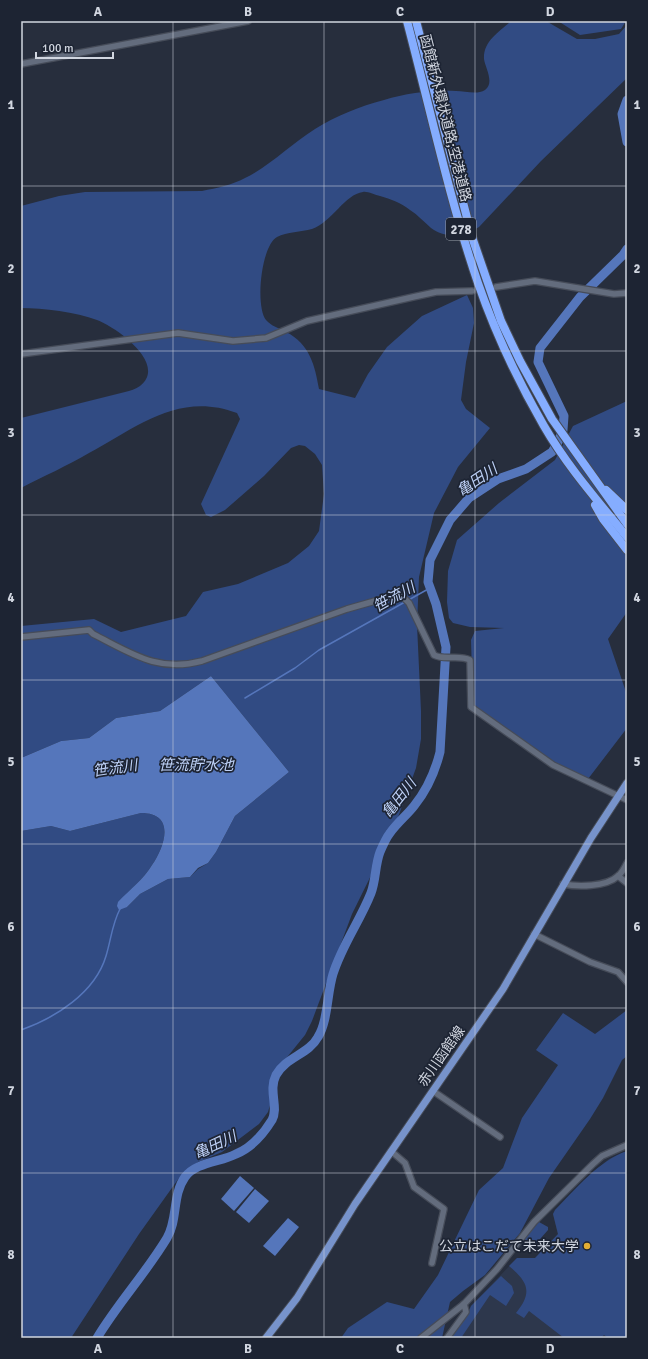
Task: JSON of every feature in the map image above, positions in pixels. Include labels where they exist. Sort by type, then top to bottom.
[{"type":"highway","name":"函館新外環状道路;空港道路","points":[[407,21],[464,240],[478,285],[497,332],[544,426],[584,484],[627,537]]},
{"type":"highway","name":"函館新外環状道路;空港道路","points":[[416,21],[472,237],[485,277],[508,334],[552,420],[592,478],[627,524]]},
{"type":"highway","points":[[592,478],[627,510]]},
{"type":"highway","points":[[584,484],[603,519],[627,550]]},
{"type":"main road","name":"赤川函館線","points":[[266,1338],[297,1298],[355,1204],[503,989],[563,884],[627,783]]},
{"type":"street","points":[[21,64],[248,21]]},
{"type":"street","points":[[496,287],[535,281],[601,292],[627,293]]},
{"type":"street","points":[[21,354],[178,333],[233,340],[266,338],[307,321],[436,292],[472,291]]},
{"type":"street","points":[[21,637],[89,630],[93,634],[154,663],[180,666],[202,661],[373,601],[397,596],[407,601],[432,652],[441,658],[454,657],[470,660],[471,707],[553,765],[627,800]]},
{"type":"street","points":[[563,884],[578,887],[600,883],[618,876],[627,863]]},
{"type":"street","points":[[618,876],[627,883]]},
{"type":"street","points":[[534,934],[590,962],[618,972],[627,982]]},
{"type":"street","points":[[433,1091],[500,1137]]},
{"type":"street","points":[[421,1338],[464,1304],[497,1269],[534,1222],[602,1156],[627,1145]]},
{"type":"street","points":[[391,1151],[405,1163],[414,1187],[444,1209],[432,1263]]},
{"type":"street","points":[[447,1338],[466,1312],[464,1304]]},
{"type":"shaded area","points":[[511,21],[546,21],[577,39],[595,39],[619,34],[627,25],[627,78],[541,161],[479,227],[461,234],[443,234],[431,228],[416,214],[399,203],[384,197],[363,192],[350,198],[326,221],[312,229],[277,237],[271,243],[267,252],[261,277],[261,302],[266,320],[294,337],[306,349],[316,372],[319,389],[355,398],[368,374],[387,347],[422,316],[467,295],[473,308],[474,323],[466,362],[461,400],[466,409],[490,428],[458,467],[434,513],[419,577],[417,625],[421,739],[416,768],[393,831],[352,914],[312,1021],[305,1035],[284,1061],[268,1112],[259,1124],[222,1152],[198,1162],[179,1178],[139,1234],[71,1338],[21,1338],[21,831],[51,826],[70,831],[141,813],[152,814],[159,818],[163,824],[164,832],[161,849],[149,870],[119,902],[127,907],[140,894],[168,879],[190,877],[198,869],[208,863],[216,852],[235,816],[289,772],[211,676],[160,711],[116,718],[89,738],[61,741],[21,758],[21,626],[94,619],[121,632],[186,616],[203,592],[238,584],[288,563],[309,546],[319,531],[324,494],[322,465],[315,454],[305,446],[299,445],[291,448],[264,476],[225,510],[211,517],[206,515],[201,504],[240,419],[237,413],[216,407],[196,406],[177,409],[159,415],[21,488],[21,418],[133,390],[140,386],[147,377],[148,367],[144,357],[136,347],[116,330],[97,320],[70,313],[21,308],[21,206],[59,196],[85,192],[202,191],[235,183],[272,161],[315,129],[357,108],[375,102],[420,92],[460,91],[475,93],[485,90],[489,83],[489,75],[484,59],[486,47],[493,37]]},
{"type":"shaded area","points":[[558,21],[626,21],[621,29],[580,35]]},
{"type":"shaded area","points":[[627,401],[627,612],[608,639],[627,695],[627,728],[588,779],[556,763],[473,706],[471,640],[475,631],[504,628],[470,627],[453,623],[449,618],[447,602],[448,571],[457,540],[499,503],[555,460],[573,426]]},
{"type":"shaded area","points":[[627,1010],[627,1056],[622,1060],[603,1098],[590,1119],[549,1178],[520,1233],[485,1275],[450,1302],[442,1338],[341,1338],[348,1328],[387,1302],[414,1309],[438,1275],[479,1190],[503,1168],[522,1118],[558,1065],[536,1050],[563,1013],[595,1034]]},
{"type":"shaded area","name":"公立はこだて未来大学","points":[[627,1151],[627,1338],[451,1338],[471,1306],[517,1258],[535,1259],[558,1235],[553,1214],[555,1210],[593,1172],[609,1159]]},
{"type":"shaded area","name":"公立はこだて未来大学","points":[[627,1151],[627,1338],[608,1338],[604,1335],[601,1338],[564,1338],[529,1311],[524,1318],[516,1313],[525,1299],[526,1288],[524,1282],[509,1266],[517,1258],[535,1258],[558,1234],[553,1214],[555,1210],[588,1176],[606,1161]]},
{"type":"shaded area","points":[[539,1222],[548,1227],[548,1230],[533,1247],[529,1247],[524,1243],[524,1239]]},
{"type":"shaded area","points":[[501,1276],[512,1286],[514,1293],[506,1306],[490,1295],[461,1338],[451,1338],[471,1306]]},
{"type":"water","name":"笹流貯水池","points":[[211,676],[289,772],[235,816],[216,852],[208,863],[198,868],[190,877],[168,879],[140,894],[127,907],[119,910],[117,906],[118,902],[145,875],[157,857],[163,840],[163,824],[159,818],[152,814],[141,813],[70,831],[51,826],[21,831],[21,758],[61,741],[89,738],[116,718],[160,711]]},
{"type":"water","points":[[240,1176],[254,1188],[234,1211],[221,1199]]},
{"type":"water","points":[[255,1189],[269,1201],[249,1223],[236,1212]]},
{"type":"water","points":[[288,1218],[299,1227],[275,1256],[263,1246]]},
{"type":"waterway","name":"亀田川","points":[[627,100],[622,114],[627,142]]},
{"type":"waterway","name":"亀田川","points":[[97,1338],[167,1238],[173,1223],[178,1192],[185,1177],[190,1172],[202,1165],[230,1157],[242,1151],[261,1135],[274,1115],[273,1087],[276,1075],[286,1064],[309,1048],[318,1037],[326,1015],[333,974],[341,953],[371,893],[380,852],[389,835],[423,794],[436,767],[440,752],[446,647],[436,604],[428,582],[430,560],[450,520],[469,498],[498,479],[526,469],[552,452],[563,430],[564,416],[538,362],[540,348],[580,297],[623,255],[627,249]]},
{"type":"waterway","name":"笹流川","points":[[245,698],[295,668],[319,650],[430,588]]},
{"type":"waterway","points":[[21,1030],[47,1019],[60,1011],[83,993],[93,981],[101,969],[106,956],[113,926],[120,909]]},
{"type":"place","name":"公立はこだて未来大学","points":[[587,1246]]}]
